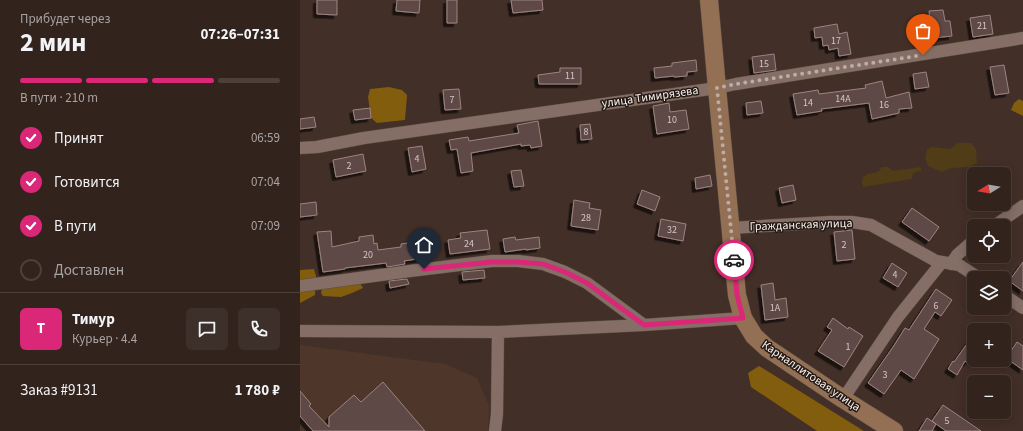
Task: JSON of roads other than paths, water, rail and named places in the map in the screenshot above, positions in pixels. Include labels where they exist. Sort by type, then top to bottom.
[{"type":"street","name":"Карналлитовая улица","points":[[709,0],[737,295],[743,318],[754,336],[767,348],[894,431]]},
{"type":"street","name":"улица Тимирязева","points":[[300,148],[317,147],[364,138],[717,88],[1023,38]]},
{"type":"street","points":[[1004,219],[1023,206]]},
{"type":"street","name":"Гражданская улица","points":[[731,228],[830,222],[852,222],[871,225],[936,261],[959,266],[967,271]]},
{"type":"street","points":[[843,399],[898,317],[946,263],[967,246]]},
{"type":"street","points":[[300,286],[410,271],[492,262],[543,264],[565,272],[587,283],[644,325]]},
{"type":"street","points":[[1011,300],[1023,308]]},
{"type":"street","points":[[300,331],[498,332],[644,325],[743,318]]},
{"type":"street","points":[[495,431],[497,414],[498,332]]}]
